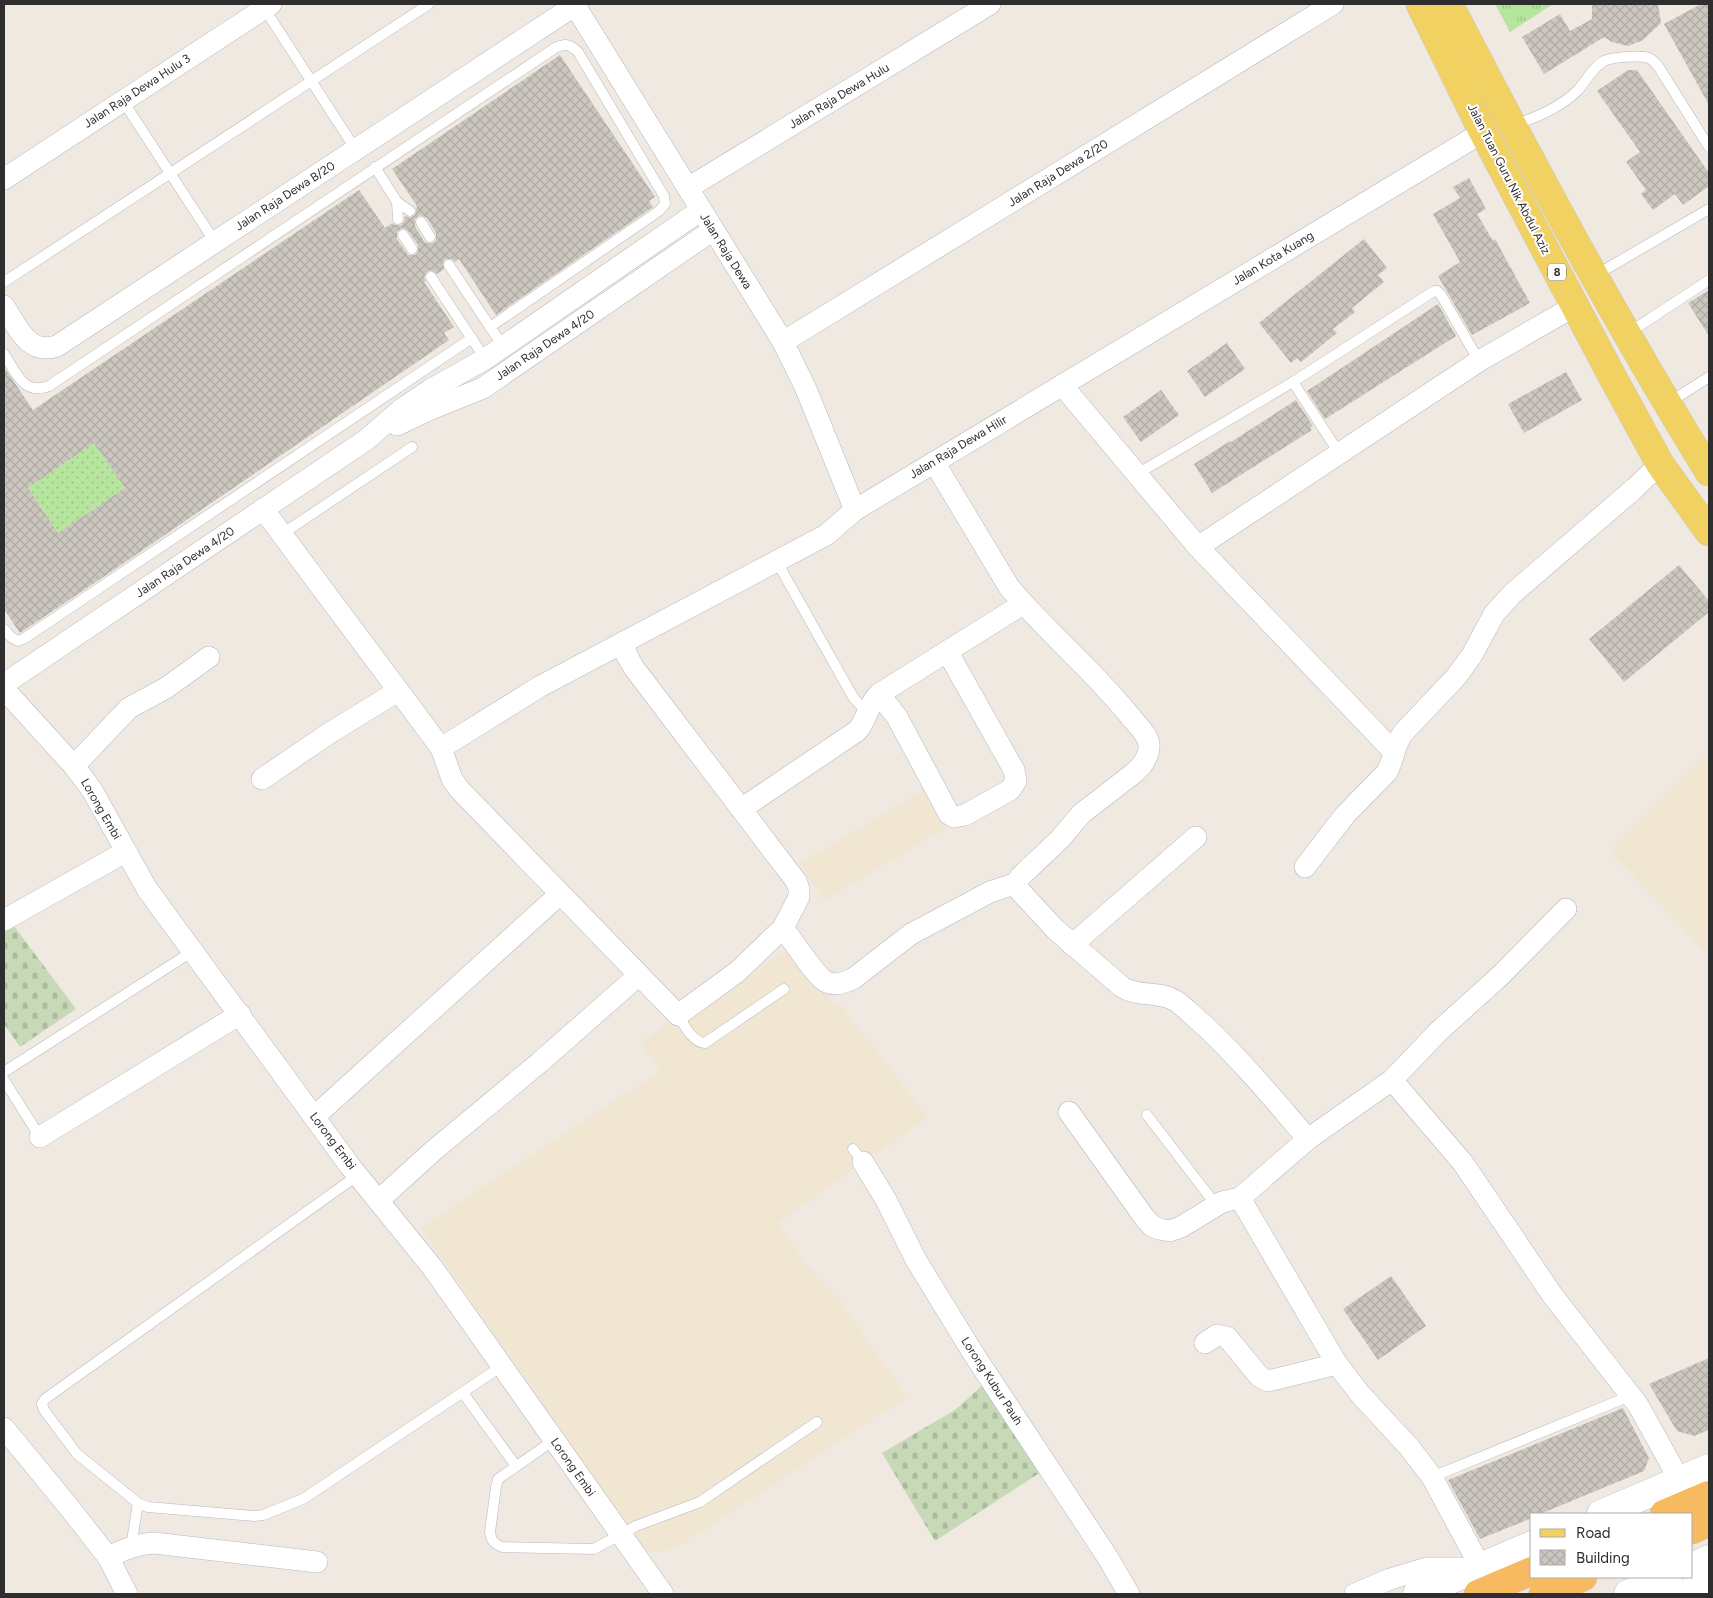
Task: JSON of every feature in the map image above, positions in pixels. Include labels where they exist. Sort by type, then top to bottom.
[{"type":"highway","points":[[1666,1513],[1709,1495]]},
{"type":"highway","points":[[1693,1530],[1709,1522]]},
{"type":"highway","points":[[1480,1581],[1530,1571]]},
{"type":"highway","points":[[1543,1594],[1582,1578]]},
{"type":"main road","name":"Jalan Tuan Guru Nik Abdul Aziz","points":[[1420,4],[1483,132],[1660,464],[1709,532]]},
{"type":"main road","name":"8","points":[[1449,4],[1593,277],[1709,472]]},
{"type":"main road","points":[[1660,464],[1672,455],[1675,445],[1667,404]]},
{"type":"main road","points":[[1603,1513],[1679,1479],[1709,1468]]},
{"type":"main road","points":[[1417,1594],[1480,1581],[1530,1546]]},
{"type":"main road","points":[[1693,1566],[1709,1559]]},
{"type":"main road","points":[[1628,1594],[1666,1578]]},
{"type":"street","name":"Jalan Raja Dewa","points":[[575,4],[783,342],[806,389],[855,510]]},
{"type":"street","name":"Jalan Raja Dewa B/20","points":[[4,306],[26,340],[33,346],[41,349],[56,346],[575,4]]},
{"type":"street","name":"Jalan Raja Dewa Hulu","points":[[688,188],[990,4]]},
{"type":"street","name":"Jalan Raja Dewa 2/20","points":[[783,342],[1333,4]]},
{"type":"street","name":"Jalan Raja Dewa Hulu 3","points":[[4,179],[257,8]]},
{"type":"street","name":"Jalan Kota Kuang","points":[[1062,385],[1483,132]]},
{"type":"street","name":"Jalan Raja Dewa 4/20","points":[[4,684],[366,440],[403,408],[430,390],[485,359],[701,210]]},
{"type":"street","name":"Jalan Raja Dewa 4/20","points":[[366,440],[424,412],[474,393],[714,230]]},
{"type":"street","points":[[1198,547],[1479,361],[1575,306]]},
{"type":"street","points":[[1062,385],[1198,547],[1394,752]]},
{"type":"street","name":"Jalan Raja Dewa Hilir","points":[[441,748],[539,687],[826,535],[855,510],[1062,385]]},
{"type":"street","points":[[783,928],[824,981],[835,984],[845,983],[911,934],[990,892],[1017,883],[1025,871],[1060,839],[1081,814],[1134,772],[1147,758],[1149,751],[1146,738],[1110,690],[1023,604],[1009,587],[934,462]]},
{"type":"street","points":[[1305,867],[1345,815],[1387,772],[1392,764],[1397,742],[1403,733],[1456,677],[1472,654],[1494,614],[1512,594],[1635,488],[1660,464]]},
{"type":"street","points":[[264,509],[441,748],[452,779],[460,790],[678,1016],[737,972],[783,928],[799,897],[800,889],[796,881],[634,668],[627,656],[624,642]]},
{"type":"street","points":[[741,809],[849,738],[863,724],[874,698],[879,694],[1023,604]]},
{"type":"street","points":[[879,694],[896,717],[949,814],[954,817],[964,815],[1010,790],[1016,781],[1017,775],[947,651]]},
{"type":"street","points":[[74,766],[129,708],[166,688],[209,658]]},
{"type":"street","name":"Lorong Embi","points":[[4,689],[74,766],[92,790],[109,818],[125,852],[148,889],[314,1117],[432,1267],[663,1594]]},
{"type":"street","points":[[262,779],[328,734],[398,691]]},
{"type":"street","points":[[1072,945],[1196,837]]},
{"type":"street","points":[[4,920],[125,852]]},
{"type":"street","points":[[1017,883],[1023,896],[1072,945],[1122,987],[1130,992],[1161,995],[1170,997],[1178,1002],[1214,1035],[1257,1080],[1308,1139]]},
{"type":"street","points":[[314,1117],[560,894]]},
{"type":"street","points":[[1070,1112],[1152,1226],[1170,1231],[1175,1229],[1222,1202],[1240,1198],[1308,1139],[1392,1080],[1439,1031],[1501,975],[1566,909]]},
{"type":"street","points":[[379,1200],[433,1151],[539,1063],[639,975]]},
{"type":"street","points":[[40,1136],[240,1014]]},
{"type":"street","points":[[1392,1080],[1463,1163],[1553,1296],[1643,1413],[1679,1479]]},
{"type":"street","name":"Lorong Kubur Pauh","points":[[858,1156],[886,1200],[916,1260],[973,1353],[1130,1594]]},
{"type":"street","points":[[1240,1198],[1337,1364],[1360,1394],[1409,1447],[1432,1477],[1480,1581]]},
{"type":"street","points":[[1205,1342],[1217,1335],[1228,1337],[1258,1376],[1268,1381],[1337,1364]]},
{"type":"street","points":[[4,1428],[108,1558],[127,1594]]},
{"type":"street","points":[[108,1558],[131,1547],[154,1544],[317,1562]]},
{"type":"street","points":[[1354,1594],[1427,1568],[1480,1581]]},
{"type":"street","points":[[1670,1594],[1709,1582]]},
{"type":"lane","points":[[4,282],[429,4]]},
{"type":"lane","points":[[257,8],[311,81],[356,150]]},
{"type":"lane","points":[[4,354],[29,388],[35,389],[49,386],[561,44],[568,44],[578,52],[664,196],[665,204],[660,211],[490,327]]},
{"type":"lane","points":[[1512,126],[1536,118],[1550,110],[1575,92],[1599,64],[1605,60],[1643,57],[1652,59],[1658,66],[1709,147]]},
{"type":"lane","points":[[123,100],[215,242]]},
{"type":"lane","points":[[375,167],[397,202],[410,211]]},
{"type":"lane","points":[[397,202],[398,219]]},
{"type":"lane","points":[[1593,277],[1709,209]]},
{"type":"lane","points":[[421,222],[430,237]]},
{"type":"lane","points":[[403,235],[412,249]]},
{"type":"lane","points":[[449,265],[516,366]]},
{"type":"lane","points":[[431,278],[498,378]]},
{"type":"lane","points":[[1626,334],[1709,280]]},
{"type":"lane","points":[[1137,474],[1292,382],[1434,291],[1441,295],[1479,361]]},
{"type":"lane","points":[[4,630],[18,641],[25,638],[472,338]]},
{"type":"lane","points":[[1667,404],[1709,377]]},
{"type":"lane","points":[[1292,382],[1339,453]]},
{"type":"lane","points":[[282,534],[412,447]]},
{"type":"lane","points":[[777,562],[853,697],[867,714]]},
{"type":"lane","points":[[4,1072],[194,951]]},
{"type":"lane","points":[[678,1016],[696,1040],[702,1044],[784,989]]},
{"type":"lane","points":[[4,1080],[40,1136]]},
{"type":"lane","points":[[1147,1115],[1216,1205]]},
{"type":"lane","points":[[358,1175],[43,1401],[44,1410],[77,1454],[138,1503],[148,1507],[254,1516],[263,1515],[303,1499],[502,1366]]},
{"type":"lane","points":[[463,1393],[516,1466]]},
{"type":"lane","points":[[1432,1477],[1630,1396]]},
{"type":"lane","points":[[554,1440],[498,1479],[490,1532],[493,1542],[498,1545],[502,1547],[591,1550],[636,1526],[700,1502],[818,1422]]},
{"type":"lane","points":[[131,1547],[138,1503]]},
{"type":"shaded area","points":[[1709,752],[1709,955],[1610,851]]},
{"type":"shaded area","points":[[925,789],[947,827],[825,900],[799,864]]},
{"type":"shaded area","points":[[790,948],[835,1005],[838,1002],[928,1117],[778,1223],[806,1264],[838,1299],[907,1397],[682,1544],[667,1550],[646,1553],[421,1228],[660,1071],[641,1044],[669,1021],[673,1026],[678,1026]]},
{"type":"green space","points":[[1495,4],[1553,4],[1510,32]]},
{"type":"green space","points":[[94,443],[125,488],[58,533],[28,488]]},
{"type":"green space","points":[[14,926],[76,1009],[20,1047],[4,1024],[4,932]]},
{"type":"green space","points":[[983,1385],[1041,1472],[935,1541],[882,1453],[955,1410]]},
{"type":"building","points":[[1592,4],[1658,4],[1661,23],[1643,40],[1628,46],[1612,42],[1604,37],[1544,74],[1522,37],[1560,14],[1570,31],[1592,19]]},
{"type":"building","points":[[1701,4],[1709,4],[1709,105],[1664,24]]},
{"type":"building","points":[[560,55],[655,197],[649,201],[653,207],[496,315],[459,259],[455,262],[452,259],[446,259],[443,262],[444,269],[437,274],[431,270],[427,272],[424,277],[426,281],[424,282],[454,327],[444,333],[449,340],[20,633],[4,609],[4,367],[33,410],[359,190],[385,228],[392,223],[401,225],[404,222],[405,216],[410,218],[415,215],[417,206],[392,169]],"holes":[[[420,215],[427,218],[436,233],[436,240],[433,243],[424,241],[415,226],[415,219]],[[402,228],[408,231],[418,245],[418,252],[415,255],[408,255],[397,239],[397,232]],[[94,443],[125,488],[58,533],[28,488]]]},
{"type":"building","points":[[1628,70],[1637,70],[1709,173],[1709,186],[1683,205],[1675,194],[1653,210],[1641,194],[1646,190],[1626,162],[1640,152],[1597,91]]},
{"type":"building","points":[[1469,178],[1486,209],[1477,214],[1493,241],[1495,239],[1530,303],[1472,335],[1438,276],[1460,262],[1433,214],[1460,198],[1453,187]]},
{"type":"building","points":[[1364,239],[1387,268],[1378,275],[1384,282],[1352,308],[1355,312],[1333,329],[1337,333],[1301,362],[1297,358],[1291,363],[1259,323]]},
{"type":"building","points":[[1709,290],[1709,336],[1688,303]]},
{"type":"building","points":[[1438,304],[1456,336],[1325,419],[1307,391]]},
{"type":"building","points":[[1227,343],[1245,369],[1205,397],[1187,371]]},
{"type":"building","points":[[1566,372],[1582,400],[1524,433],[1508,404]]},
{"type":"building","points":[[1161,390],[1179,415],[1141,442],[1123,417]]},
{"type":"building","points":[[1296,400],[1313,426],[1310,428],[1312,430],[1212,493],[1194,464]]},
{"type":"building","points":[[1679,565],[1709,601],[1709,612],[1624,682],[1589,639]]},
{"type":"building","points":[[1391,1276],[1426,1326],[1378,1360],[1343,1309]]},
{"type":"building","points":[[1709,1358],[1709,1430],[1694,1436],[1677,1431],[1649,1384]]},
{"type":"building","points":[[1623,1408],[1649,1458],[1644,1471],[1542,1513],[1530,1513],[1530,1519],[1480,1539],[1448,1480]]}]
